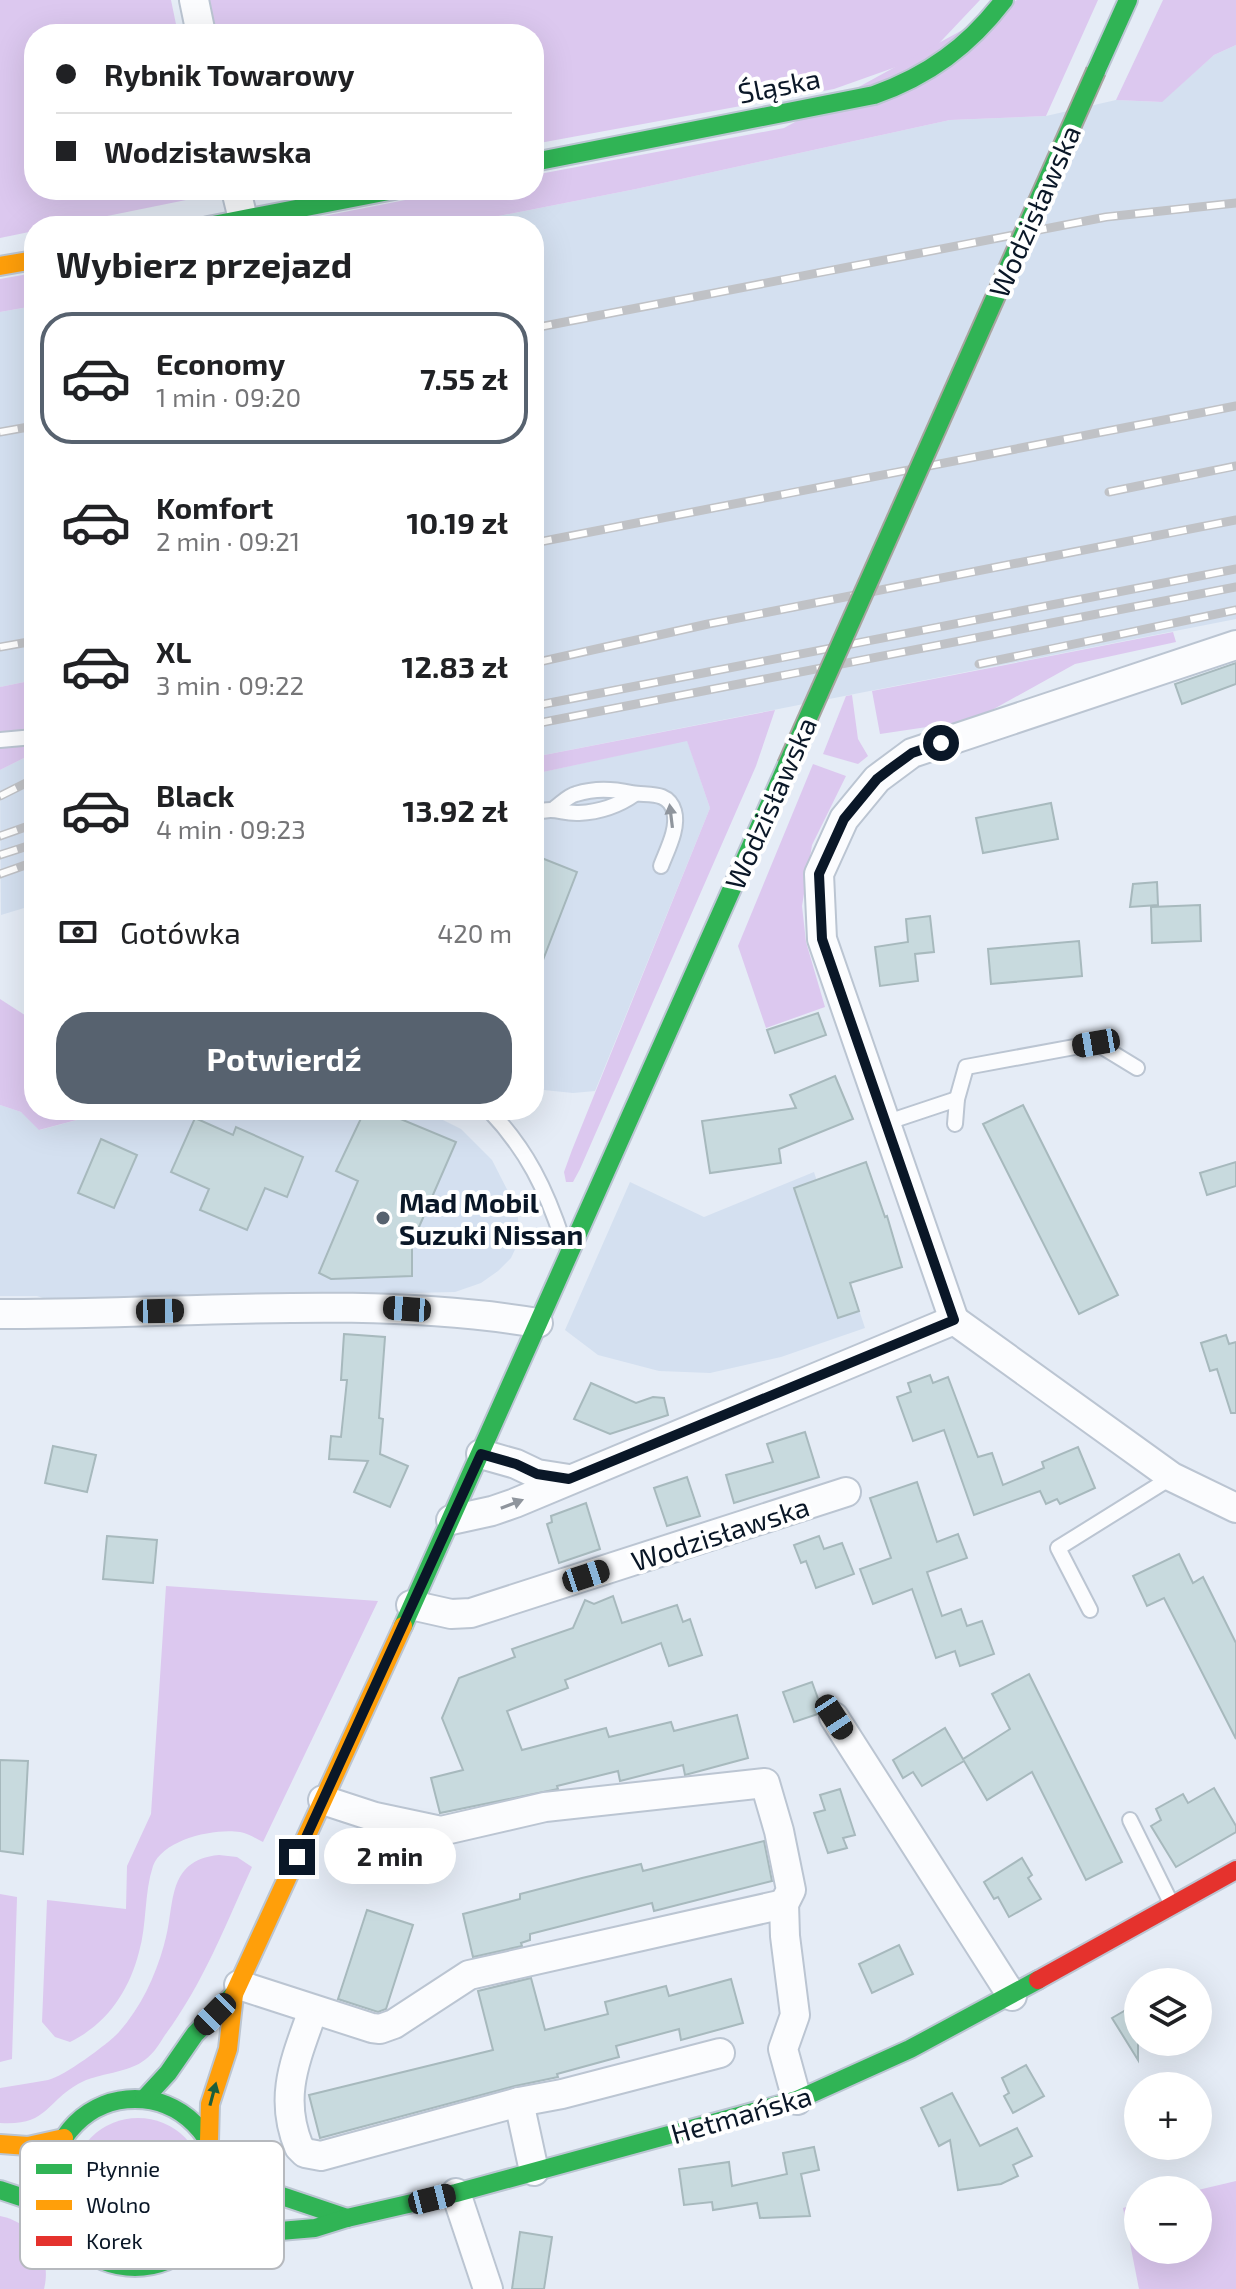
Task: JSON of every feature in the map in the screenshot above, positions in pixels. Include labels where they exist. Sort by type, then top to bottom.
[{"type":"main road","name":"Śląska","points":[[544,160],[886,91],[915,80],[947,59],[1004,0]]},
{"type":"main road","name":"Wodzisławska","points":[[209,2141],[210,2104],[228,2049],[237,1990],[481,1454],[1128,0]]},
{"type":"main road","points":[[259,216],[342,200]]},
{"type":"main road","points":[[0,266],[24,262]]},
{"type":"main road","name":"Hetmańska","points":[[284,2230],[331,2226],[347,2218],[456,2193],[797,2100],[847,2080],[1012,1996],[1236,1870]]},
{"type":"main road","name":"Wodzisławska","points":[[144,2099],[158,2086],[195,2034],[237,1990]]},
{"type":"main road","points":[[63,2141],[79,2120],[98,2107],[121,2100],[144,2099],[170,2106],[192,2121],[209,2141]]},
{"type":"main road","points":[[50,2141],[64,2138]]},
{"type":"main road","points":[[0,2144],[20,2145]]},
{"type":"main road","points":[[0,2190],[20,2193]]},
{"type":"main road","points":[[284,2197],[347,2218]]},
{"type":"main road","points":[[126,2286],[136,2269]]},
{"type":"street","points":[[194,0],[199,24]]},
{"type":"street","points":[[1236,645],[912,753],[877,779],[844,819],[819,874],[822,939],[888,1122],[954,1320],[1172,1477],[1236,1508]]},
{"type":"street","points":[[0,1314],[380,1307],[487,1315],[538,1323]]},
{"type":"street","points":[[451,1520],[492,1511],[954,1320]]},
{"type":"street","points":[[481,1454],[537,1474],[569,1479]]},
{"type":"street","name":"Wodzisławska","points":[[411,1605],[451,1614],[471,1613],[846,1492]]},
{"type":"street","points":[[834,1717],[1012,1996]]},
{"type":"street","points":[[323,1800],[375,1817],[441,1831],[545,1807],[765,1783],[791,1890],[784,1904],[785,1936],[795,2015],[783,2049],[797,2100]]},
{"type":"street","points":[[237,1990],[380,2029],[394,2024],[469,1975],[784,1904]]},
{"type":"street","points":[[313,2010],[289,2086],[288,2104],[295,2138],[305,2153],[321,2156],[519,2102],[562,2094],[720,2053]]},
{"type":"street","points":[[519,2102],[534,2171]]},
{"type":"street","points":[[456,2193],[488,2289]]},
{"type":"lane","points":[[0,740],[24,738]]},
{"type":"lane","points":[[544,811],[555,808],[574,794],[607,788],[661,796],[669,801],[674,811],[672,833],[661,866]]},
{"type":"lane","points":[[955,1124],[957,1099],[966,1067],[1096,1043],[1137,1068]]},
{"type":"lane","points":[[888,1122],[957,1099]]},
{"type":"lane","points":[[498,1120],[530,1161],[549,1198],[567,1257]]},
{"type":"lane","points":[[1090,1610],[1058,1548],[1172,1477]]},
{"type":"lane","points":[[1130,1820],[1172,1905]]},
{"type":"shaded area","points":[[0,0],[171,0],[176,24],[24,24],[24,200],[186,200],[107,216],[24,216],[24,233],[0,238]]},
{"type":"shaded area","points":[[208,0],[980,0],[927,56],[834,89],[544,142],[544,24],[214,24]]},
{"type":"shaded area","points":[[1017,0],[1098,0],[1046,116],[950,120],[499,216],[324,216],[405,200],[544,200],[544,173],[784,128]]},
{"type":"shaded area","points":[[1163,0],[1236,0],[1236,45],[1214,55],[1162,102],[1116,100]]},
{"type":"shaded area","points":[[1236,45],[1236,619],[544,755],[544,216],[499,216],[950,120],[1046,116],[1116,100],[1161,102],[1214,55]]},
{"type":"shaded area","points":[[24,275],[24,308],[0,312],[0,279]]},
{"type":"shaded area","points":[[24,308],[24,682],[0,687],[0,312]]},
{"type":"shaded area","points":[[1173,632],[1176,642],[1075,664],[974,720],[880,734],[872,691]]},
{"type":"shaded area","points":[[24,682],[24,758],[0,770],[0,687]]},
{"type":"shaded area","points":[[852,695],[858,739],[868,756],[858,764],[823,754],[846,696]]},
{"type":"shaded area","points":[[775,710],[756,766],[573,1182],[566,1182],[564,1172],[572,1150],[710,808],[687,741],[544,772],[544,755]]},
{"type":"shaded area","points":[[687,740],[710,808],[595,1091],[573,1093],[544,1090],[544,772]]},
{"type":"shaded area","points":[[24,758],[24,908],[1,915],[0,770]]},
{"type":"shaded area","points":[[813,764],[846,776],[812,845],[802,906],[806,942],[825,1007],[766,1028],[738,946]]},
{"type":"shaded area","points":[[0,999],[24,1015],[24,1115],[0,1105]]},
{"type":"shaded area","points":[[0,1105],[21,1112],[24,1120],[32,1120],[40,1130],[77,1120],[443,1120],[461,1129],[492,1160],[517,1209],[520,1239],[511,1258],[481,1283],[455,1292],[52,1301],[37,1296],[0,1296]]},
{"type":"shaded area","points":[[29,1120],[76,1120],[39,1130]]},
{"type":"shaded area","points":[[814,1172],[865,1328],[781,1357],[710,1373],[659,1371],[598,1355],[565,1330],[630,1182],[704,1217]]},
{"type":"shaded area","points":[[166,1586],[378,1601],[263,1842],[243,1833],[217,1832],[178,1842],[159,1857],[150,1876],[142,1942],[123,1993],[95,2026],[70,2042],[55,2037],[42,2022],[47,1900],[126,1909],[127,1866],[151,1814]]},
{"type":"shaded area","points":[[219,1855],[237,1857],[252,1867],[202,1974],[154,2051],[131,2068],[78,2084],[36,2117],[15,2123],[0,2123],[0,2088],[55,2078],[96,2052],[127,2022],[141,2002],[156,1969],[168,1931],[175,1888],[181,1876],[189,1866],[201,1859]]},
{"type":"shaded area","points":[[0,1894],[17,1897],[12,2059],[0,2062]]},
{"type":"shaded area","points":[[138,2118],[163,2123],[188,2141],[88,2141],[113,2123]]},
{"type":"shaded area","points":[[1236,2181],[1236,2289],[1139,2289],[1134,2264],[1212,2264],[1212,2187]]},
{"type":"shaded area","points":[[0,2216],[20,2224],[20,2269],[45,2269],[46,2277],[44,2289],[0,2289]]},
{"type":"building","points":[[1236,663],[1236,684],[1182,704],[1175,684]]},
{"type":"building","points":[[1051,803],[1058,839],[983,853],[976,818]]},
{"type":"building","points":[[544,859],[577,872],[544,957]]},
{"type":"building","points":[[1157,882],[1158,905],[1130,907],[1133,884]]},
{"type":"building","points":[[1200,905],[1201,941],[1152,943],[1151,907]]},
{"type":"building","points":[[930,916],[934,952],[915,954],[918,981],[880,986],[875,947],[908,942],[906,919]]},
{"type":"building","points":[[1079,941],[1082,976],[991,984],[988,949]]},
{"type":"building","points":[[818,1013],[826,1035],[775,1053],[767,1030]]},
{"type":"building","points":[[835,1076],[853,1119],[779,1149],[781,1163],[710,1173],[702,1121],[796,1108],[790,1095]]},
{"type":"building","points":[[1023,1105],[1118,1295],[1079,1314],[983,1124]]},
{"type":"building","points":[[194,1120],[233,1135],[236,1127],[303,1157],[287,1197],[265,1188],[247,1230],[200,1210],[209,1189],[171,1172]]},
{"type":"building","name":"Mad Mobil Suzuki Nissan","points":[[360,1120],[403,1120],[456,1142],[412,1243],[412,1276],[331,1279],[319,1273],[358,1181],[336,1171]]},
{"type":"building","points":[[101,1139],[137,1155],[114,1208],[78,1193]]},
{"type":"building","points":[[866,1162],[902,1267],[850,1283],[859,1311],[838,1318],[794,1188]]},
{"type":"building","points":[[1236,1162],[1236,1186],[1207,1195],[1200,1173]]},
{"type":"building","points":[[344,1334],[385,1337],[379,1418],[383,1419],[380,1454],[408,1466],[390,1507],[354,1492],[368,1461],[329,1459],[331,1436],[341,1437],[347,1380],[341,1380]]},
{"type":"building","points":[[1226,1335],[1229,1344],[1236,1342],[1236,1413],[1231,1413],[1217,1369],[1210,1371],[1201,1343]]},
{"type":"building","points":[[930,1375],[933,1383],[948,1377],[978,1457],[992,1453],[1003,1485],[1044,1468],[1042,1462],[1078,1447],[1095,1488],[1060,1504],[1057,1499],[1046,1504],[1040,1491],[974,1515],[944,1430],[913,1441],[897,1397],[911,1392],[908,1383]]},
{"type":"building","points":[[591,1383],[636,1403],[653,1397],[664,1398],[668,1415],[610,1434],[574,1419]]},
{"type":"building","points":[[805,1432],[819,1477],[734,1503],[726,1475],[773,1462],[767,1444]]},
{"type":"building","points":[[53,1446],[96,1455],[87,1492],[45,1483]]},
{"type":"building","points":[[687,1477],[700,1516],[667,1526],[654,1488]]},
{"type":"building","points":[[917,1482],[937,1542],[958,1534],[967,1558],[927,1572],[942,1616],[961,1609],[967,1626],[982,1621],[994,1654],[960,1666],[955,1651],[936,1658],[912,1589],[873,1604],[860,1569],[891,1558],[870,1498]]},
{"type":"building","points":[[586,1503],[600,1549],[559,1563],[547,1524],[552,1522],[551,1516]]},
{"type":"building","points":[[107,1536],[157,1540],[153,1583],[103,1579]]},
{"type":"building","points":[[819,1536],[824,1549],[842,1543],[854,1574],[816,1588],[806,1561],[801,1563],[794,1545]]},
{"type":"building","points":[[1179,1554],[1193,1583],[1203,1577],[1236,1643],[1236,1739],[1164,1598],[1147,1606],[1133,1576]]},
{"type":"building","points":[[613,1596],[622,1623],[677,1605],[683,1622],[690,1619],[702,1655],[669,1666],[661,1643],[565,1680],[568,1688],[507,1711],[522,1750],[606,1728],[609,1737],[671,1722],[674,1731],[737,1715],[748,1758],[685,1775],[683,1765],[620,1781],[618,1771],[557,1786],[558,1789],[440,1813],[431,1778],[463,1770],[442,1718],[459,1678],[515,1657],[512,1649],[573,1628],[585,1600],[594,1604]]},
{"type":"building","points":[[1029,1674],[1122,1862],[1086,1880],[1032,1772],[987,1800],[964,1761],[922,1786],[913,1772],[903,1778],[893,1760],[945,1728],[963,1759],[1010,1729],[992,1694]]},
{"type":"building","points":[[812,1682],[821,1707],[818,1714],[794,1722],[783,1692]]},
{"type":"building","points":[[0,1760],[28,1761],[23,1854],[0,1851]]},
{"type":"building","points":[[1214,1788],[1236,1826],[1236,1832],[1176,1867],[1151,1826],[1161,1820],[1156,1809],[1183,1794],[1188,1803]]},
{"type":"building","points":[[840,1789],[855,1835],[843,1838],[847,1848],[828,1853],[814,1813],[825,1810],[820,1795]]},
{"type":"building","points":[[764,1841],[772,1881],[654,1911],[652,1903],[530,1934],[530,1940],[521,1943],[522,1946],[473,1957],[463,1914],[520,1899],[520,1894],[582,1878],[641,1864],[643,1871]]},
{"type":"building","points":[[1022,1858],[1032,1875],[1028,1878],[1041,1899],[1009,1917],[998,1897],[994,1899],[984,1882]]},
{"type":"building","points":[[367,1910],[413,1925],[386,2009],[378,2012],[338,1999]]},
{"type":"building","points":[[899,1945],[913,1974],[872,1993],[859,1964]]},
{"type":"building","points":[[531,1978],[545,2030],[608,2014],[605,2002],[666,1986],[669,1996],[731,1979],[743,2023],[681,2040],[679,2029],[616,2046],[619,2057],[557,2074],[558,2077],[320,2138],[309,2095],[493,2050],[478,1991]]},
{"type":"building","points":[[1124,2011],[1124,2037],[1112,2018]]},
{"type":"building","points":[[1026,2065],[1044,2096],[1013,2113],[1004,2096],[1009,2093],[1002,2078]]},
{"type":"building","points":[[952,2093],[980,2146],[1017,2128],[1032,2156],[1013,2165],[1018,2176],[1001,2184],[958,2190],[950,2140],[939,2146],[921,2108]]},
{"type":"building","points":[[814,2147],[819,2170],[801,2174],[810,2216],[760,2218],[757,2203],[713,2210],[712,2202],[684,2205],[679,2169],[729,2162],[732,2186],[787,2174],[783,2153]]},
{"type":"building","points":[[520,2232],[552,2237],[544,2289],[512,2289]]},
{"type":"railway","points":[[544,326],[1106,217],[1236,203]]},
{"type":"railway","points":[[544,541],[1236,406]]},
{"type":"railway","points":[[0,432],[24,428]]},
{"type":"railway","points":[[1109,492],[1236,466]]},
{"type":"railway","points":[[544,661],[708,624],[1236,520]]},
{"type":"railway","points":[[544,704],[1236,569]]},
{"type":"railway","points":[[544,722],[1236,587]]},
{"type":"railway","points":[[979,664],[1236,610]]},
{"type":"railway","points":[[0,647],[24,643]]},
{"type":"railway","points":[[0,796],[24,784]]},
{"type":"railway","points":[[0,836],[24,828]]},
{"type":"railway","points":[[0,855],[24,847]]},
{"type":"railway","points":[[0,874],[24,866]]},
{"type":"traffic: fast","points":[[544,160],[874,95],[912,79],[946,58],[977,32],[1004,0]]},
{"type":"traffic: fast","points":[[1096,71],[1128,0]]},
{"type":"traffic: fast","points":[[787,765],[1096,71]]},
{"type":"traffic: fast","points":[[260,216],[342,200]]},
{"type":"traffic: fast","points":[[403,1626],[787,765]]},
{"type":"traffic: fast","points":[[284,2231],[315,2228],[456,2193],[797,2100],[910,2049],[1038,1980]]},
{"type":"traffic: fast","points":[[144,2099],[168,2073],[195,2034],[234,1994]]},
{"type":"traffic: fast","points":[[62,2141],[75,2123],[88,2113],[119,2100],[135,2099],[151,2100],[182,2113],[195,2123],[208,2141]]},
{"type":"traffic: fast","points":[[0,2190],[20,2197]]},
{"type":"traffic: fast","points":[[284,2197],[347,2218]]},
{"type":"traffic: slow","points":[[0,266],[24,262]]},
{"type":"traffic: slow","points":[[209,2141],[210,2104],[228,2049],[234,1994],[403,1626]]},
{"type":"traffic: slow","points":[[50,2141],[64,2138]]},
{"type":"traffic: slow","points":[[0,2144],[20,2145]]},
{"type":"traffic: jam","points":[[1038,1980],[1236,1870]]},
{"type":"place","name":"Mad Mobil Suzuki Nissan","points":[[383,1218]]},
{"type":"route","points":[[297,1857],[481,1454],[537,1474],[569,1479],[954,1320],[888,1122],[822,939],[819,874],[844,819],[877,779],[912,753],[941,743]]}]
